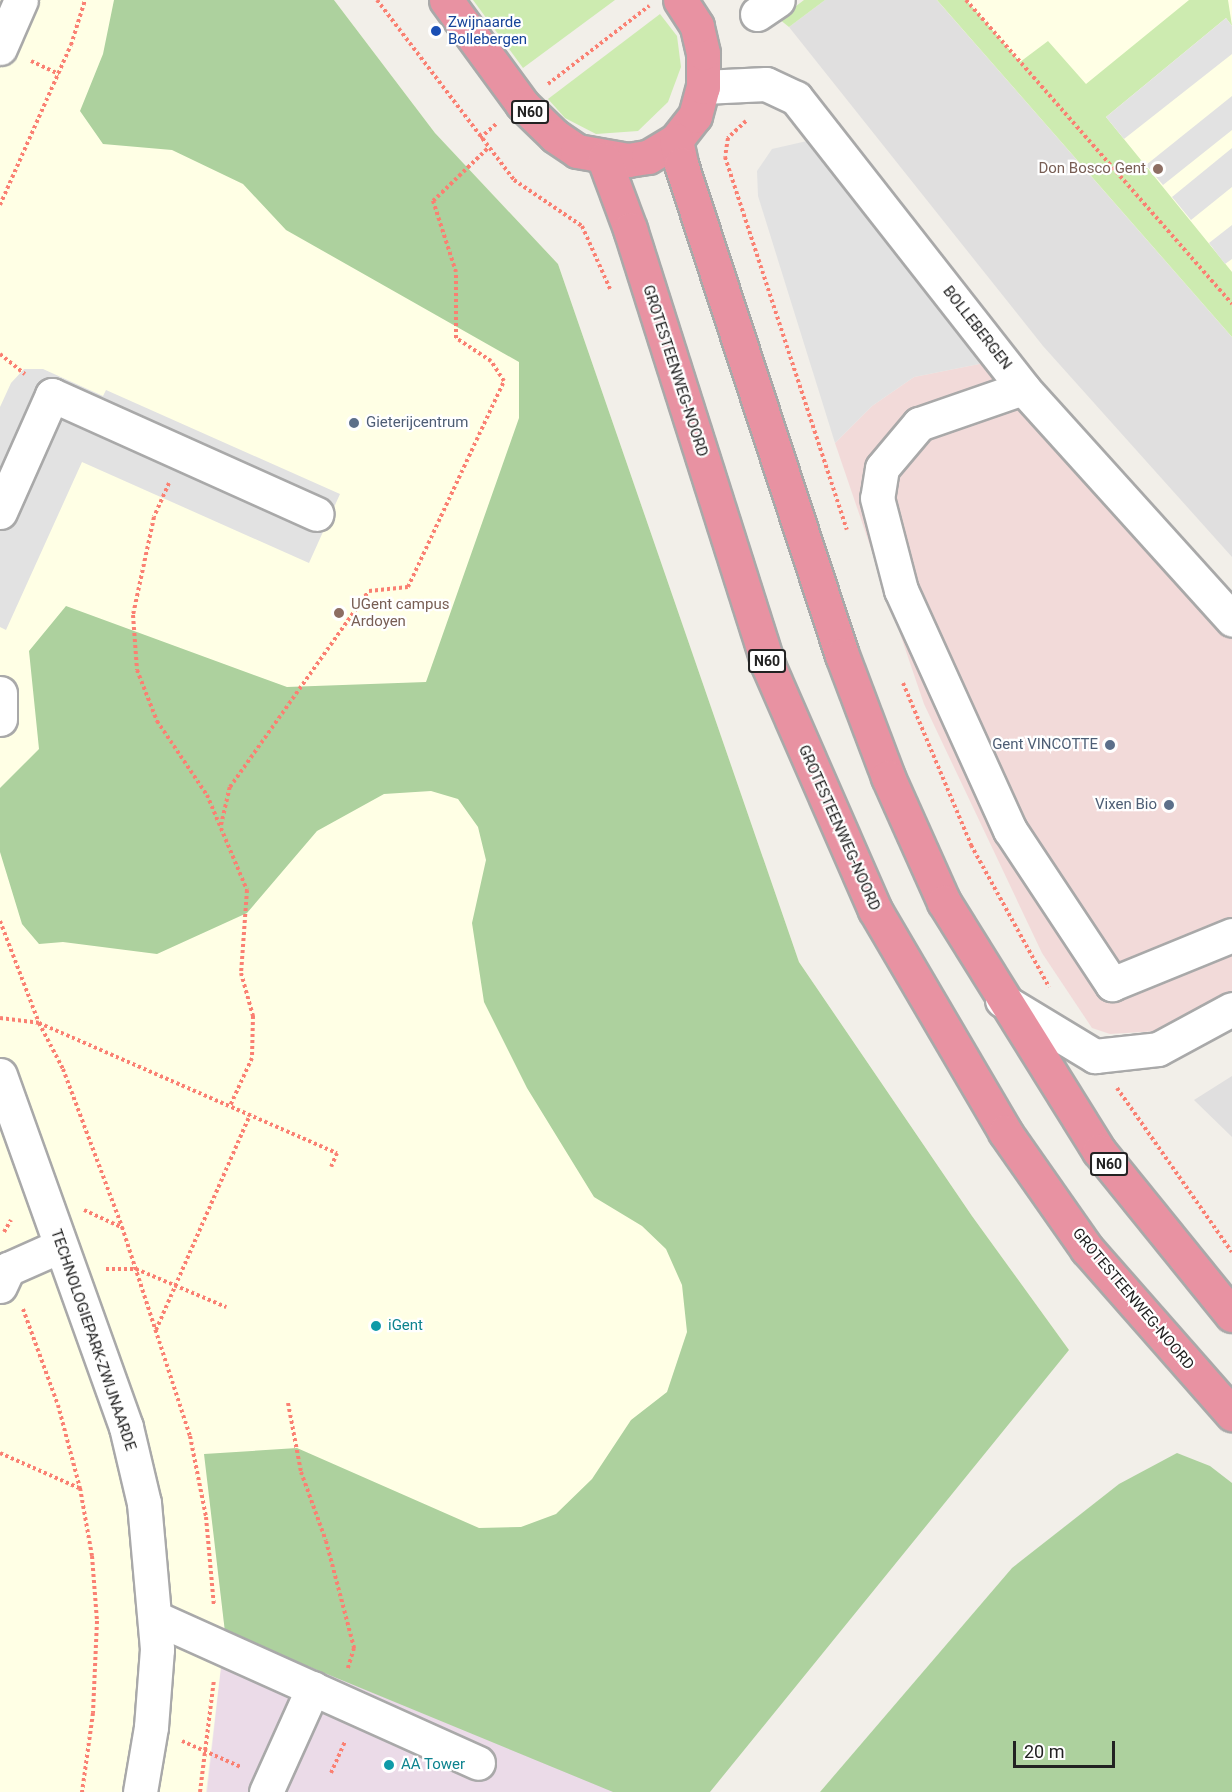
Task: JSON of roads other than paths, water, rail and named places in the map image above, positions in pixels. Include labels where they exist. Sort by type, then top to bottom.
[{"type":"highway","name":"N60","points":[[446,0],[522,104],[555,136],[578,151],[604,159],[648,157],[676,140],[695,116],[704,87],[703,53],[697,26],[680,0]]},
{"type":"highway","name":"N60","points":[[676,140],[838,644],[888,777],[944,902],[1002,1000],[1099,1151],[1232,1315]]},
{"type":"highway","name":"GROTESTEENWEG-NOORD","points":[[604,159],[768,665],[875,910],[1005,1132],[1087,1249],[1232,1414]]},
{"type":"street","points":[[0,48],[21,0]]},
{"type":"street","name":"BOLLEBERGEN","points":[[704,87],[766,84],[796,98],[1023,388],[1232,620]]},
{"type":"street","points":[[1023,388],[919,424],[882,468],[877,498],[901,590],[1010,830],[1112,984],[1232,935]]},
{"type":"street","points":[[0,512],[52,395],[317,514]]},
{"type":"street","points":[[0,693],[0,719]]},
{"type":"street","points":[[1002,1000],[1095,1056],[1158,1049],[1232,1009]]},
{"type":"street","name":"TECHNOLOGIEPARK-ZWIJNAARDE","points":[[0,1075],[126,1427],[144,1503],[156,1618],[151,1727],[140,1792]]},
{"type":"street","points":[[9,1293],[8,1269],[65,1257]]},
{"type":"street","points":[[156,1618],[478,1763]]},
{"type":"street","points":[[269,1786],[326,1694]]},
{"type":"place","name":"Zwijnaarde Bollebergen","points":[[436,31]]},
{"type":"place","name":"Don Bosco Gent","points":[[1158,169]]},
{"type":"place","name":"Gieterijcentrum","points":[[354,423]]},
{"type":"place","name":"UGent campus Ardoyen","points":[[339,613]]},
{"type":"place","name":"Gent VINCOTTE","points":[[1110,745]]},
{"type":"place","name":"Vixen Bio","points":[[1169,805]]},
{"type":"place","name":"iGent","points":[[376,1326]]},
{"type":"place","name":"AA Tower","points":[[389,1765]]}]
